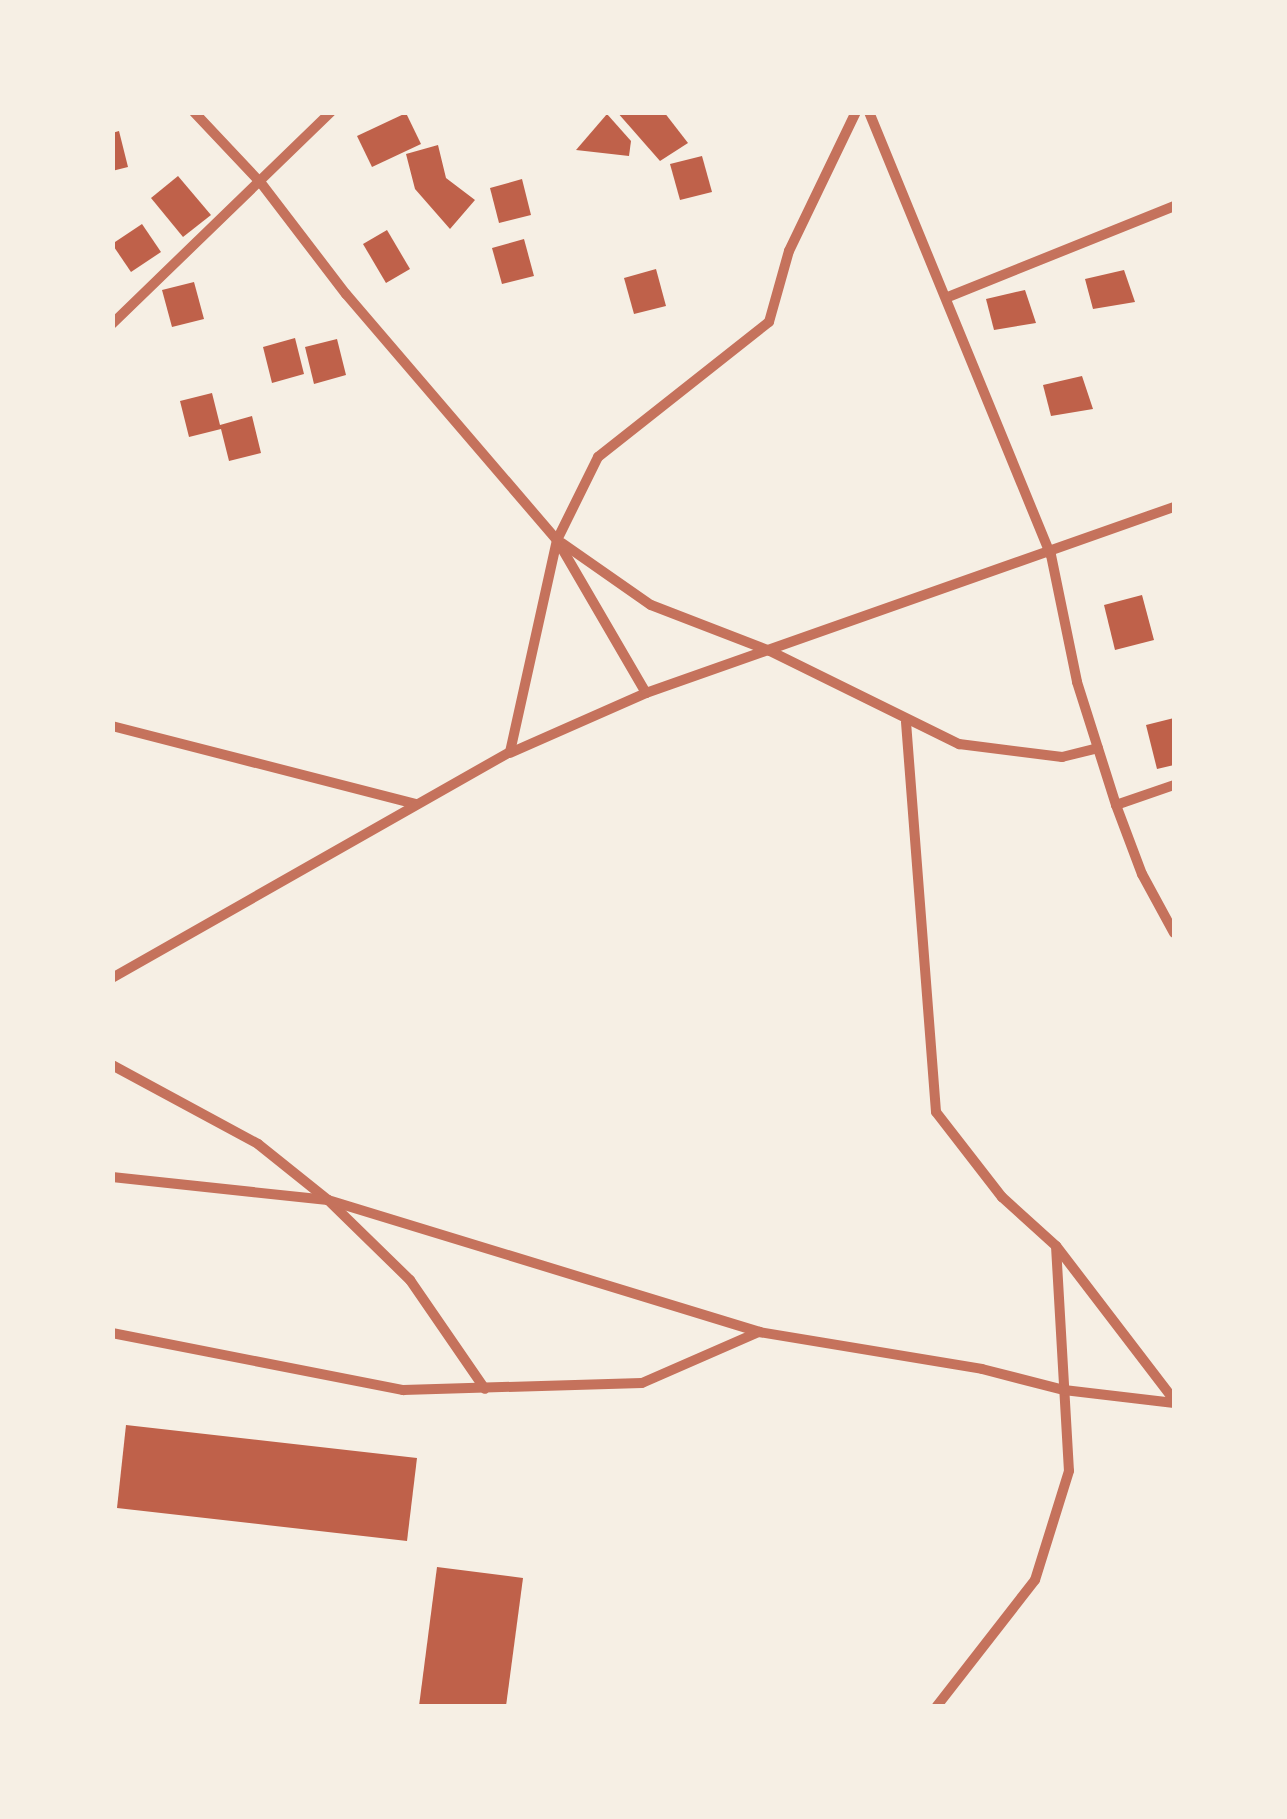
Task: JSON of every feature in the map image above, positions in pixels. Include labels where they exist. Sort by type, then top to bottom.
[{"type":"street","points":[[194,112],[261,183],[346,294],[558,540],[646,693]]},
{"type":"street","points":[[112,324],[331,112]]},
{"type":"street","points":[[112,978],[510,752],[558,540],[598,457],[769,322],[788,251],[856,112]]},
{"type":"street","points":[[869,112],[1051,555],[1098,748],[1116,805],[1142,874],[1174,933]]},
{"type":"street","points":[[948,297],[1174,206]]},
{"type":"street","points":[[112,726],[414,805],[510,752],[646,693],[1051,555],[1174,506]]},
{"type":"street","points":[[558,540],[652,605],[770,651],[906,722],[959,744],[1062,757],[1098,748]]},
{"type":"street","points":[[906,722],[936,1112],[1002,1196],[1056,1246],[1174,1402]]},
{"type":"street","points":[[1116,805],[1174,785]]},
{"type":"street","points":[[112,1066],[258,1144],[328,1200],[410,1280],[485,1389]]},
{"type":"street","points":[[112,1177],[328,1200],[758,1332],[982,1369],[1064,1390],[1174,1402]]},
{"type":"street","points":[[937,1706],[1035,1580],[1070,1471],[1056,1246]]},
{"type":"street","points":[[112,1333],[403,1390],[642,1383],[758,1332]]},
{"type":"building","points":[[617,112],[664,112],[688,143],[660,161]]},
{"type":"building","points":[[406,113],[421,144],[372,167],[357,136]]},
{"type":"building","points":[[607,114],[631,141],[629,156],[576,150]]},
{"type":"building","points":[[119,131],[128,167],[112,171],[112,133]]},
{"type":"building","points":[[438,145],[446,178],[475,200],[450,229],[415,189],[406,154]]},
{"type":"building","points":[[702,156],[712,192],[680,200],[670,164]]},
{"type":"building","points":[[178,176],[211,215],[183,237],[151,198]]},
{"type":"building","points":[[522,179],[531,215],[499,223],[490,188]]},
{"type":"building","points":[[142,224],[161,252],[131,272],[112,244]]},
{"type":"building","points":[[387,230],[410,269],[386,283],[363,244]]},
{"type":"building","points":[[524,239],[534,276],[502,284],[492,248]]},
{"type":"building","points":[[656,269],[666,306],[634,314],[624,278]]},
{"type":"building","points":[[1124,270],[1135,302],[1093,309],[1085,279]]},
{"type":"building","points":[[194,282],[204,319],[172,327],[162,290]]},
{"type":"building","points":[[1025,290],[1036,323],[994,330],[986,299]]},
{"type":"building","points":[[295,338],[304,374],[272,383],[263,347]]},
{"type":"building","points":[[337,339],[346,375],[314,384],[305,347]]},
{"type":"building","points":[[1082,376],[1093,409],[1051,416],[1043,385]]},
{"type":"building","points":[[212,393],[220,425],[252,416],[261,453],[229,461],[221,429],[189,437],[180,401]]},
{"type":"building","points":[[1142,595],[1154,640],[1115,650],[1104,605]]},
{"type":"building","points":[[1174,718],[1174,765],[1157,769],[1146,725]]},
{"type":"building","points":[[126,1425],[417,1458],[407,1541],[117,1508]]},
{"type":"building","points":[[437,1567],[523,1578],[506,1706],[419,1706]]}]
